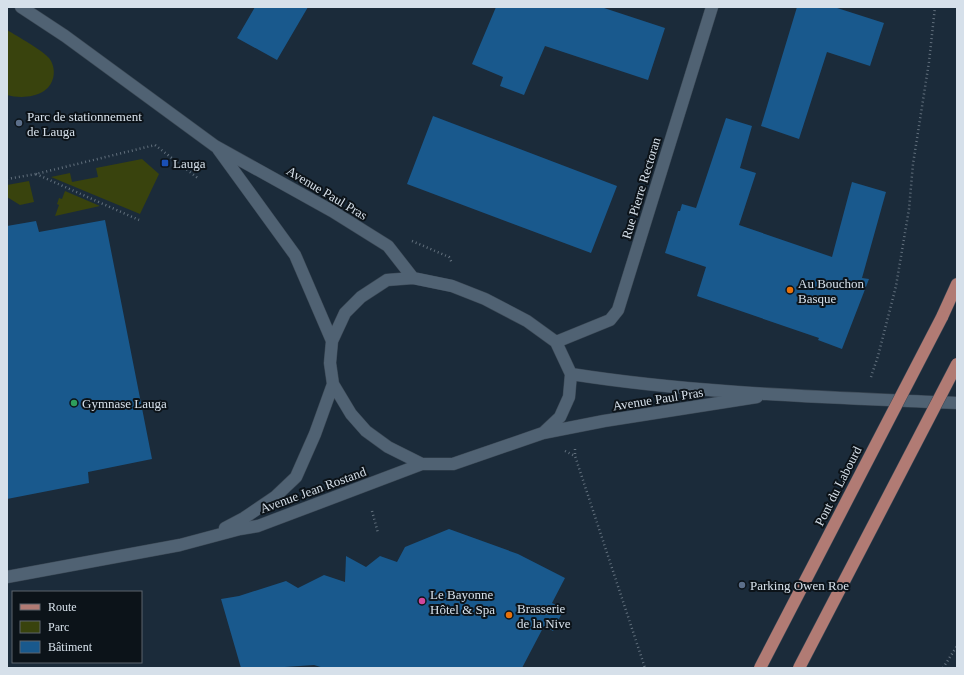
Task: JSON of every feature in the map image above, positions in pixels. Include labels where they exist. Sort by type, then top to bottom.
[{"type":"main road","name":"Pont du Labourd","points":[[760,668],[942,317],[957,284]]},
{"type":"main road","points":[[799,668],[957,364]]},
{"type":"street","name":"Avenue Paul Pras","points":[[21,7],[65,36],[215,146],[318,203],[388,246],[413,278]]},
{"type":"street","name":"Rue Pierre Rectoran","points":[[556,342],[610,320],[618,310],[712,7]]},
{"type":"street","name":"Avenue Paul Pras","points":[[215,146],[295,255],[332,341]]},
{"type":"street","points":[[422,464],[388,447],[366,431],[351,414],[333,384],[330,363],[332,341],[345,313],[361,297],[387,280],[413,278],[452,286],[485,299],[527,321],[556,342],[571,374],[569,397],[560,417],[543,433]]},
{"type":"street","name":"Avenue Paul Pras","points":[[571,374],[626,383],[863,400],[957,403]]},
{"type":"street","name":"Avenue Jean Rostand","points":[[212,536],[244,518],[275,497],[296,477],[315,434],[333,384]]},
{"type":"street","name":"Avenue Paul Pras","points":[[422,464],[453,464],[543,433],[604,421],[777,394]]},
{"type":"street","name":"Avenue Jean Rostand","points":[[7,577],[180,545],[258,526],[422,464]]},
{"type":"path","points":[[863,400],[878,356],[896,286],[909,209],[913,164],[929,62],[935,7]]},
{"type":"path","points":[[7,179],[36,174],[155,145],[198,179]]},
{"type":"path","points":[[36,174],[139,220]]},
{"type":"path","points":[[576,456],[644,668]]},
{"type":"path","points":[[372,511],[378,533]]},
{"type":"path","points":[[943,668],[957,646]]},
{"type":"green space","points":[[7,30],[41,51],[52,62],[54,71],[53,80],[44,91],[26,97],[7,95]]},
{"type":"green space","points":[[142,159],[159,174],[140,214],[51,177],[70,173],[72,182],[98,177],[96,168]]},
{"type":"green space","points":[[29,181],[34,202],[20,205],[7,197],[7,185]]},
{"type":"green space","points":[[65,191],[100,206],[55,216],[59,205],[57,204],[59,198],[62,199]]},
{"type":"building","points":[[255,7],[308,7],[277,60],[237,38]]},
{"type":"building","points":[[496,7],[601,7],[665,28],[648,80],[545,46],[524,95],[500,86],[503,77],[472,64]]},
{"type":"building","points":[[797,7],[834,7],[884,23],[870,66],[827,52],[799,139],[761,126]]},
{"type":"building","points":[[433,116],[617,186],[591,253],[407,184]]},
{"type":"building","points":[[726,118],[752,126],[740,168],[756,173],[739,225],[832,257],[852,182],[886,192],[862,278],[869,279],[842,349],[818,340],[819,338],[697,296],[706,267],[665,253],[678,211],[680,211],[682,204],[696,208]]},
{"type":"building","name":"Gymnase Lauga","points":[[105,220],[152,459],[88,472],[89,483],[7,499],[7,226],[36,221],[39,232]]},
{"type":"building","points":[[449,529],[518,554],[565,578],[552,603],[564,609],[553,631],[544,626],[522,668],[324,668],[314,665],[241,668],[221,599],[239,596],[286,581],[298,588],[324,575],[345,582],[346,556],[366,567],[380,556],[397,562],[405,547]]},
{"type":"place","name":"Parc de stationnement de Lauga","points":[[19,123]]},
{"type":"place","name":"Lauga","points":[[165,163]]},
{"type":"place","name":"Au Bouchon Basque","points":[[790,290]]},
{"type":"place","name":"Gymnase Lauga","points":[[74,403]]},
{"type":"place","name":"Parking Owen Roe","points":[[742,585]]},
{"type":"place","name":"Le Bayonne Hôtel & Spa","points":[[422,601]]},
{"type":"place","name":"Brasserie de la Nive","points":[[509,615]]}]
